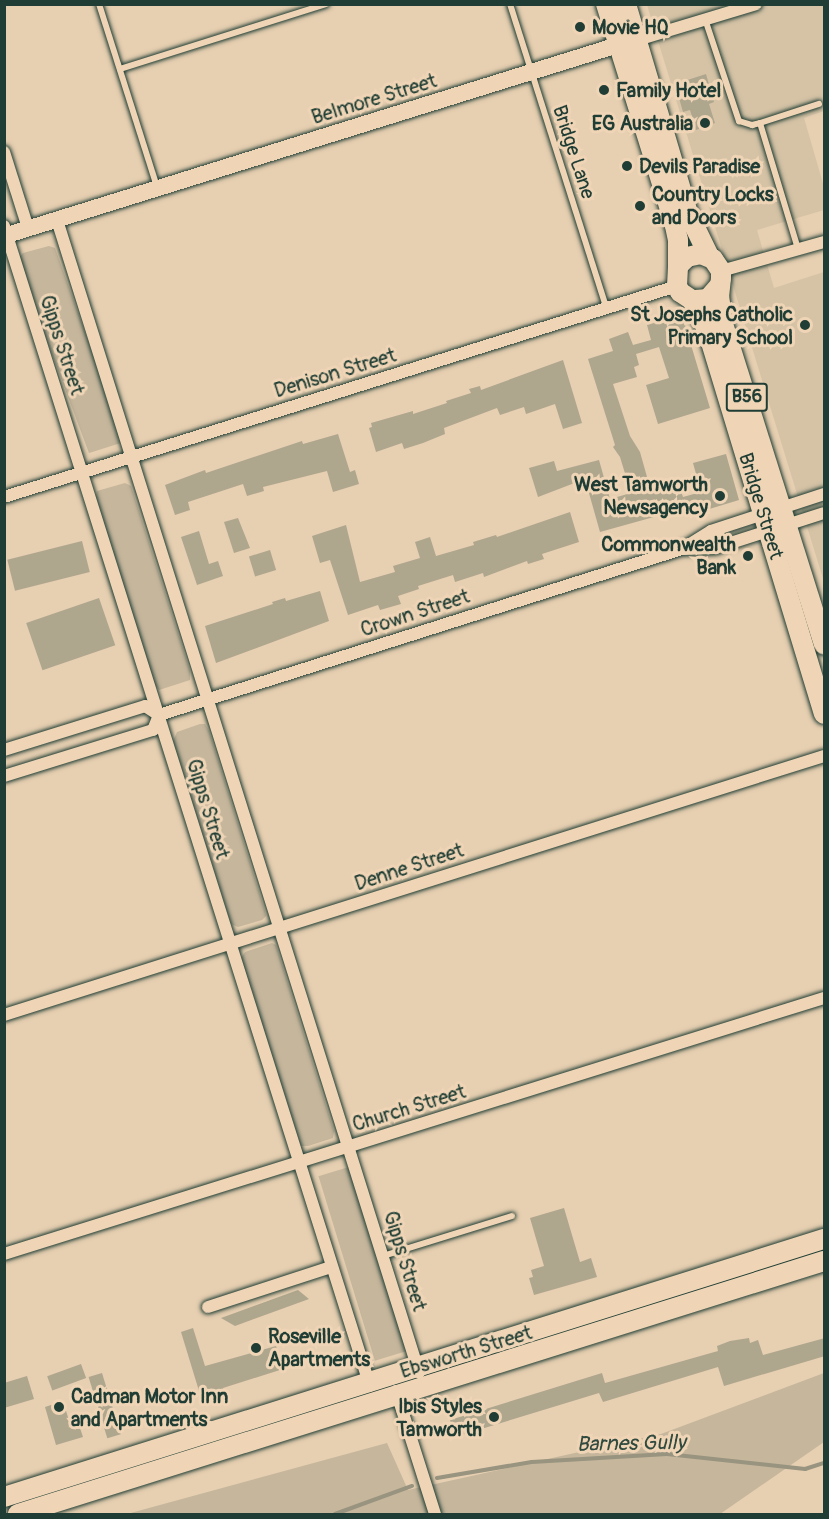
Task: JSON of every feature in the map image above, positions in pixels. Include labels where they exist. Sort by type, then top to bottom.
[{"type":"main road","name":"Bridge Street","points":[[606,4],[628,42],[688,213],[717,271],[723,324],[776,519],[825,714]]},
{"type":"main road","name":"Bridge Street","points":[[626,4],[628,42],[678,240],[678,276]]},
{"type":"main road","points":[[678,276],[693,255],[717,271],[708,299],[692,300]]},
{"type":"main road","name":"B56","points":[[678,276],[680,292],[692,300]]},
{"type":"main road","name":"Bridge Street","points":[[692,300],[707,329],[776,519],[825,644]]},
{"type":"main road","name":"Ebsworth Street","points":[[4,1497],[825,1239]]},
{"type":"main road","name":"Ebsworth Street","points":[[18,1515],[825,1261]]},
{"type":"street","name":"Belmore Street","points":[[5,232],[28,228],[756,4]]},
{"type":"street","points":[[4,152],[28,228]]},
{"type":"street","name":"Gipps Street","points":[[57,219],[130,458],[350,1147],[424,1387]]},
{"type":"street","name":"Gipps Street","points":[[5,232],[159,715],[229,944],[300,1161],[367,1383],[389,1398]]},
{"type":"street","points":[[717,271],[825,242]]},
{"type":"street","name":"Denison Street","points":[[4,497],[607,309],[678,276]]},
{"type":"street","name":"Crown Street","points":[[682,549],[715,548],[825,494]]},
{"type":"street","name":"Crown Street","points":[[4,776],[153,730],[159,715],[682,549],[711,531],[825,513]]},
{"type":"street","points":[[4,750],[145,705],[159,715]]},
{"type":"street","name":"Denne Street","points":[[4,1015],[825,756]]},
{"type":"street","name":"Church Street","points":[[4,1254],[825,998]]},
{"type":"street","points":[[208,1307],[331,1267]]},
{"type":"street","name":"Gipps Street","points":[[391,1375],[389,1398],[435,1515]]},
{"type":"lane","points":[[99,4],[158,188]]},
{"type":"lane","points":[[120,69],[326,4]]},
{"type":"lane","name":"Bridge Lane","points":[[510,4],[607,309]]},
{"type":"lane","points":[[705,19],[740,121],[752,125],[819,104]]},
{"type":"lane","points":[[760,123],[798,250]]},
{"type":"lane","points":[[383,1256],[512,1216]]},
{"type":"shaded area","points":[[647,5],[824,5],[824,111],[804,118],[824,187],[824,210],[757,230],[774,288],[824,272],[824,582]]},
{"type":"shaded area","points":[[49,246],[55,248],[124,442],[89,453],[37,314],[20,257],[23,253]]},
{"type":"shaded area","points":[[125,483],[131,486],[190,671],[190,680],[159,690],[153,682],[96,497],[97,491]]},
{"type":"shaded area","points":[[205,724],[209,731],[266,916],[262,920],[238,927],[231,924],[173,741],[177,732]]},
{"type":"shaded area","points":[[272,943],[276,945],[334,1131],[333,1138],[308,1146],[301,1146],[241,958],[245,952]]},
{"type":"shaded area","points":[[352,1166],[408,1351],[375,1361],[319,1176]]},
{"type":"shaded area","points":[[824,1373],[824,1442],[720,1514],[127,1514],[387,1443],[408,1490],[661,1434]]},
{"type":"building","points":[[706,74],[714,102],[709,104],[715,123],[696,130],[690,110],[683,112],[675,84]]},
{"type":"building","points":[[682,315],[710,408],[658,424],[646,385],[669,378],[659,347],[636,354],[639,365],[634,367],[637,377],[613,384],[630,436],[640,452],[651,491],[678,482],[683,497],[701,492],[693,463],[726,454],[739,500],[706,510],[704,503],[600,532],[585,479],[538,497],[529,468],[554,461],[557,471],[599,460],[610,499],[631,493],[620,457],[613,447],[615,445],[588,359],[613,351],[609,339],[628,332],[633,345],[651,340],[647,325]]},
{"type":"building","points":[[563,360],[582,423],[563,429],[555,404],[526,414],[524,407],[500,415],[497,408],[444,428],[445,434],[423,443],[404,449],[402,443],[376,452],[369,428],[372,427],[371,423],[413,411],[413,414],[447,403],[446,401],[471,393],[469,389],[480,386],[481,390]]},
{"type":"building","points":[[338,434],[350,472],[355,470],[359,484],[333,492],[327,471],[263,487],[264,491],[247,496],[243,484],[188,502],[190,510],[175,515],[165,485],[205,470],[206,473],[302,441],[303,444]]},
{"type":"building","points":[[570,512],[579,542],[542,554],[544,559],[528,564],[527,561],[484,577],[483,573],[455,582],[453,575],[418,586],[419,589],[398,596],[401,604],[380,610],[378,605],[348,615],[330,560],[320,563],[312,536],[346,525],[360,582],[395,572],[393,566],[420,558],[415,542],[430,537],[436,556]]},
{"type":"building","points":[[238,518],[250,548],[234,553],[224,522]]},
{"type":"building","points":[[199,531],[209,564],[218,561],[223,576],[197,585],[181,537]]},
{"type":"building","points":[[82,541],[90,572],[15,591],[7,560]]},
{"type":"building","points":[[270,550],[276,570],[255,577],[249,556]]},
{"type":"building","points":[[320,591],[329,621],[216,663],[205,626],[285,598],[286,601]]},
{"type":"building","points":[[99,598],[115,645],[42,670],[26,623]]},
{"type":"building","points":[[564,1208],[580,1262],[591,1258],[597,1277],[534,1295],[529,1278],[533,1277],[531,1270],[544,1266],[530,1218]]},
{"type":"building","points":[[298,1290],[309,1299],[235,1326],[221,1318]]},
{"type":"building","points":[[193,1328],[205,1366],[276,1346],[283,1369],[223,1388],[226,1396],[203,1404],[181,1332]]},
{"type":"building","points":[[749,1338],[750,1343],[758,1340],[763,1355],[825,1338],[825,1356],[724,1386],[718,1367],[603,1402],[599,1393],[455,1437],[450,1420],[602,1373],[605,1383],[718,1351],[717,1346]]},
{"type":"building","points":[[81,1364],[86,1378],[52,1390],[47,1376]]},
{"type":"building","points":[[102,1373],[121,1434],[107,1438],[89,1377]]},
{"type":"building","points":[[27,1376],[34,1399],[4,1408],[4,1383]]},
{"type":"building","points":[[63,1401],[71,1427],[79,1425],[83,1437],[56,1445],[45,1407]]},
{"type":"waterway","name":"Barnes Gully","points":[[437,1478],[532,1462],[667,1454],[805,1469],[824,1463]]},
{"type":"waterway","name":"Barnes Gully","points":[[335,1514],[412,1486]]},
{"type":"place","name":"Movie HQ","points":[[580,27]]},
{"type":"place","name":"Family Hotel","points":[[604,90]]},
{"type":"place","name":"EG Australia","points":[[705,123]]},
{"type":"place","name":"Devils Paradise","points":[[627,166]]},
{"type":"place","name":"Country Locks and Doors","points":[[640,206]]},
{"type":"place","name":"St Josephs Catholic Primary School","points":[[805,325]]},
{"type":"place","name":"West Tamworth Newsagency","points":[[720,496]]},
{"type":"place","name":"Commonwealth Bank","points":[[748,556]]},
{"type":"place","name":"Roseville Apartments","points":[[256,1348]]},
{"type":"place","name":"Cadman Motor Inn and Apartments","points":[[59,1407]]},
{"type":"place","name":"Ibis Styles Tamworth","points":[[494,1417]]}]
